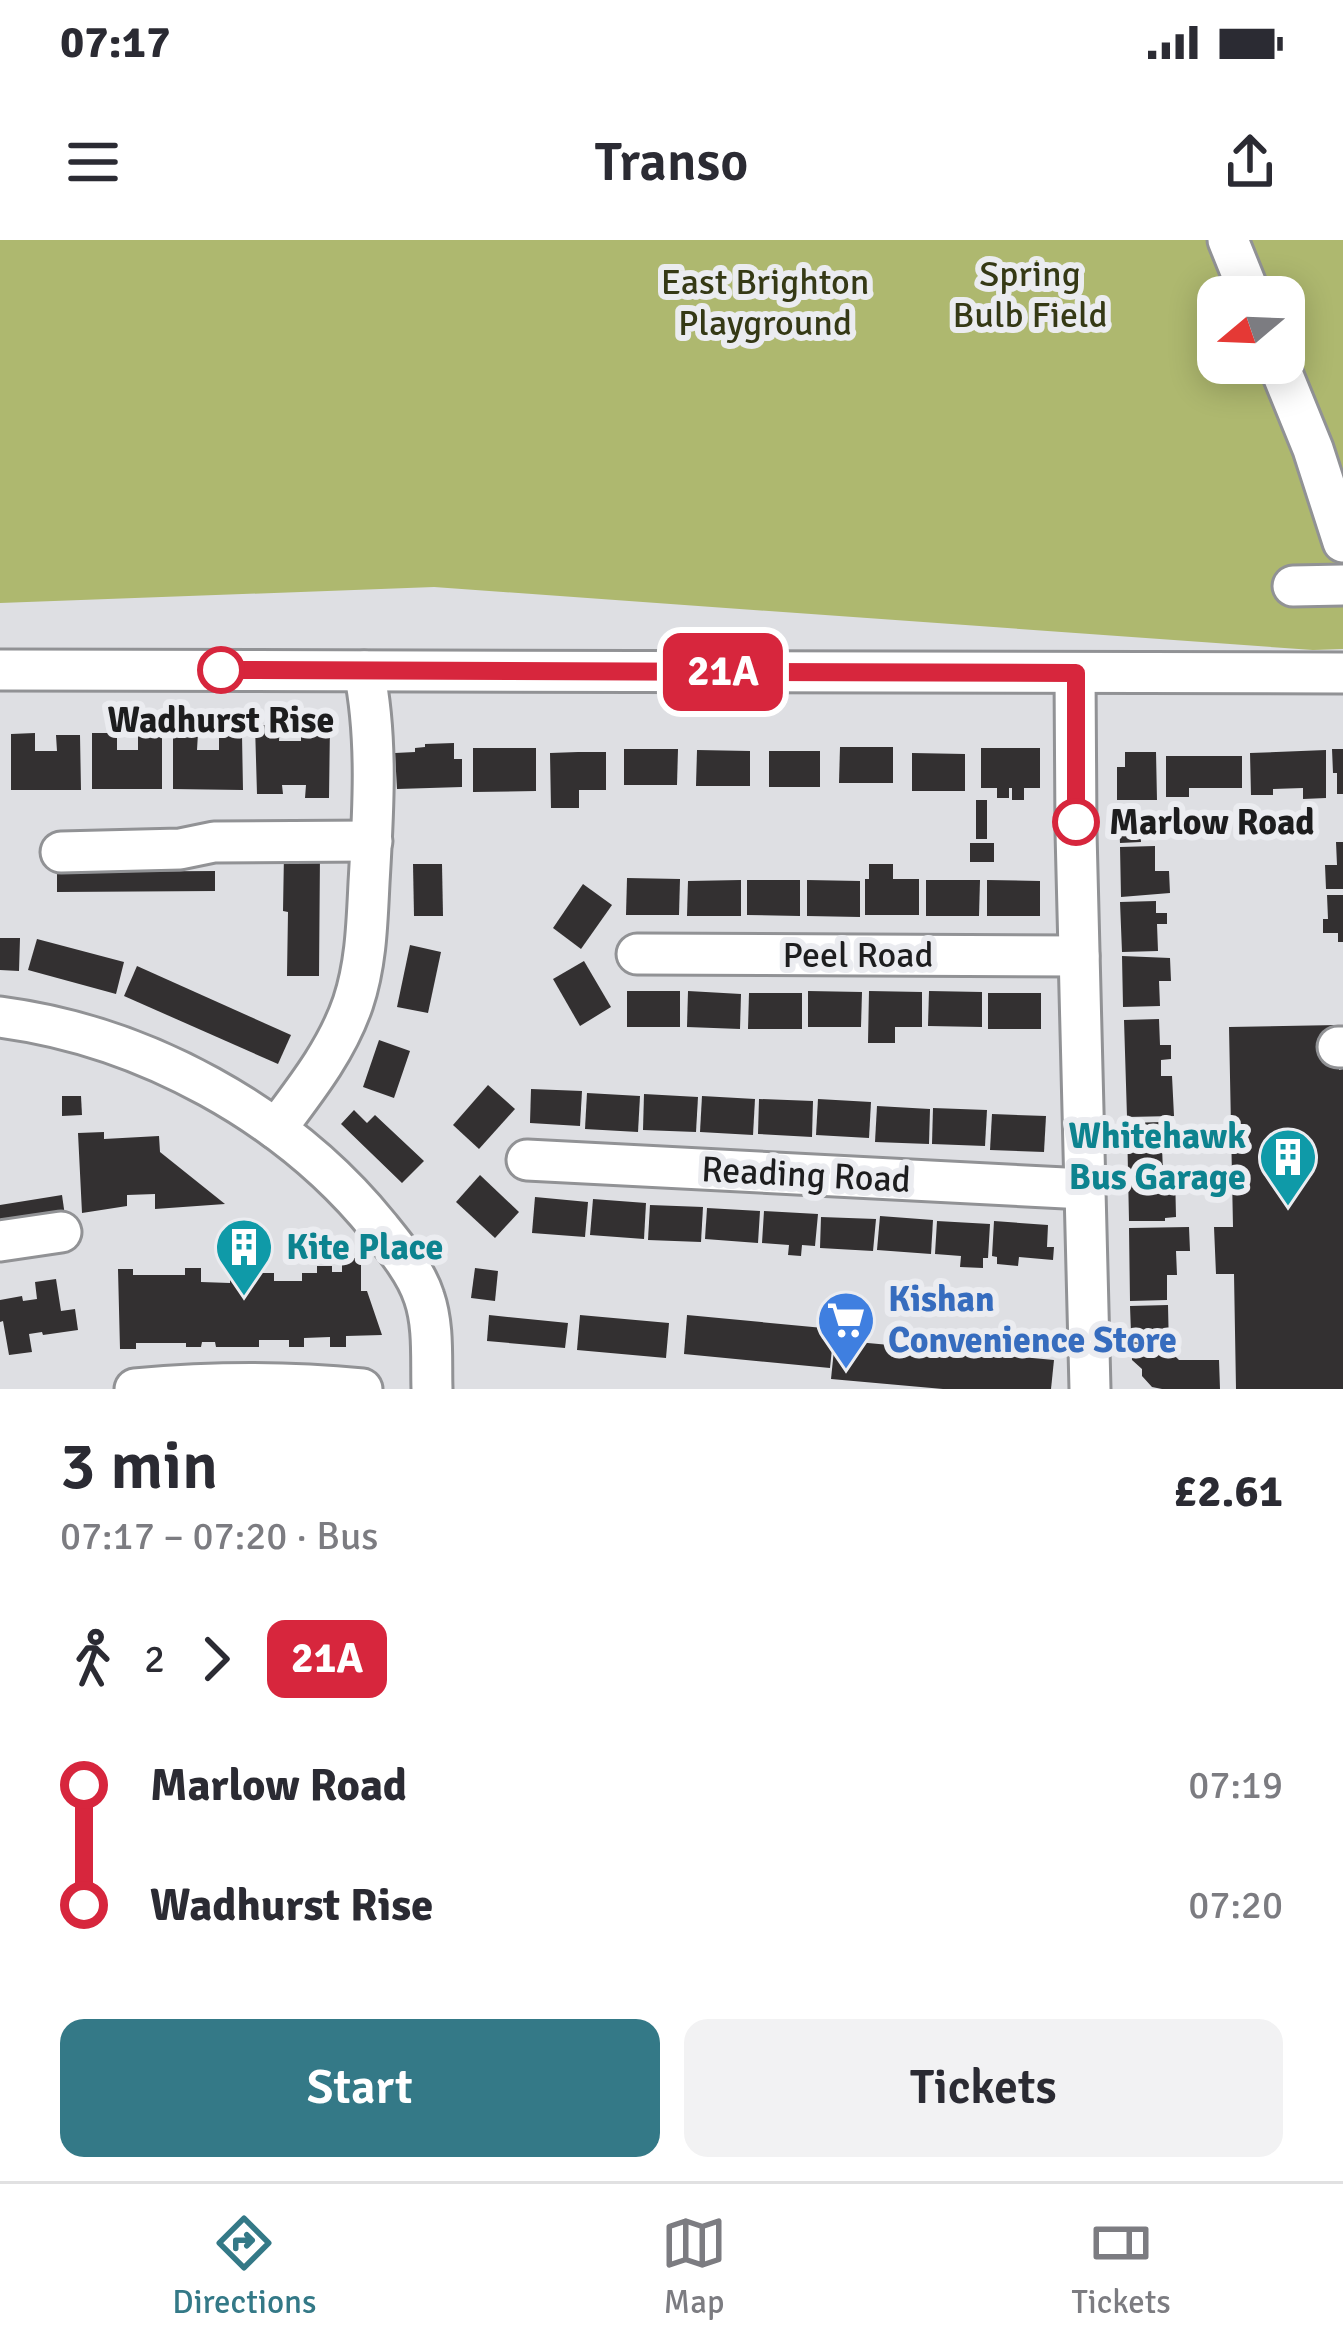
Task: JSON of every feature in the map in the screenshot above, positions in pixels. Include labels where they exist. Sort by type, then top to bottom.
[{"type":"street","points":[[1228,240],[1243,276]]},
{"type":"street","points":[[1287,384],[1343,542]]},
{"type":"street","points":[[1292,586],[1343,585]]},
{"type":"street","points":[[0,670],[1343,674]]},
{"type":"street","points":[[277,1129],[340,1035],[361,976],[372,841],[371,706],[364,670]]},
{"type":"street","points":[[1076,673],[1090,1389]]},
{"type":"street","points":[[61,851],[180,849],[214,842],[372,841]]},
{"type":"street","name":"Peel Road","points":[[637,954],[1079,956]]},
{"type":"street","points":[[0,1017],[62,1030],[143,1056],[216,1091],[277,1129],[368,1213],[417,1282],[428,1315],[432,1389]]},
{"type":"street","name":"Reading Road","points":[[527,1160],[1085,1189]]},
{"type":"street","points":[[0,1241],[61,1232]]},
{"type":"street","points":[[135,1389],[247,1381],[362,1389]]},
{"type":"green space","points":[[0,240],[1343,240],[1343,649],[434,587],[0,603]]},
{"type":"building","points":[[255,725],[280,725],[279,741],[301,741],[301,725],[330,725],[329,798],[305,798],[306,785],[282,785],[283,794],[257,794]]},
{"type":"building","points":[[35,733],[35,751],[57,751],[56,735],[80,735],[81,790],[11,790],[11,734]]},
{"type":"building","points":[[92,733],[117,733],[117,750],[138,750],[138,735],[162,735],[162,789],[92,789]]},
{"type":"building","points":[[173,733],[198,733],[197,750],[219,750],[219,735],[242,735],[243,790],[173,789]]},
{"type":"building","points":[[454,743],[454,759],[462,759],[462,787],[397,789],[395,753],[415,752],[425,744]]},
{"type":"building","points":[[840,747],[893,747],[893,783],[839,783]]},
{"type":"building","points":[[473,748],[536,748],[536,791],[473,792]]},
{"type":"building","points":[[981,748],[1040,748],[1040,788],[1024,788],[1024,800],[1012,800],[1012,788],[1009,798],[997,798],[997,788],[981,788]]},
{"type":"building","points":[[624,749],[678,749],[677,785],[624,785]]},
{"type":"building","points":[[1332,749],[1343,749],[1343,794],[1337,794]]},
{"type":"building","points":[[697,750],[750,751],[750,786],[696,786]]},
{"type":"building","points":[[1326,750],[1326,798],[1303,799],[1303,788],[1251,795],[1250,753]]},
{"type":"building","points":[[769,751],[820,751],[820,787],[769,787]]},
{"type":"building","points":[[606,752],[606,790],[579,790],[579,808],[551,808],[550,753]]},
{"type":"building","points":[[1125,752],[1156,752],[1157,800],[1117,800],[1117,767],[1125,767]]},
{"type":"building","points":[[912,753],[965,754],[965,791],[912,791]]},
{"type":"building","points":[[1166,756],[1242,756],[1242,788],[1189,788],[1189,797],[1166,797]]},
{"type":"building","points":[[976,800],[987,800],[987,839],[976,839]]},
{"type":"building","points":[[1119,822],[1140,822],[1141,842],[1120,843]]},
{"type":"building","points":[[1336,842],[1343,842],[1343,889],[1326,889],[1325,865],[1337,865]]},
{"type":"building","points":[[970,843],[994,843],[994,862],[970,862]]},
{"type":"building","points":[[1155,846],[1155,871],[1169,871],[1170,893],[1121,897],[1120,847]]},
{"type":"building","points":[[284,853],[320,853],[319,976],[287,976]]},
{"type":"building","points":[[413,864],[442,864],[443,916],[414,916]]},
{"type":"building","points":[[869,864],[893,864],[893,879],[919,879],[919,915],[865,915]]},
{"type":"building","points":[[215,871],[215,891],[57,892],[57,872]]},
{"type":"building","points":[[627,878],[680,879],[679,915],[626,915]]},
{"type":"building","points":[[741,880],[741,916],[687,916],[688,881]]},
{"type":"building","points":[[747,880],[800,880],[800,916],[747,915]]},
{"type":"building","points":[[807,880],[860,881],[860,917],[807,916]]},
{"type":"building","points":[[926,880],[980,880],[979,916],[926,916]]},
{"type":"building","points":[[987,880],[1040,881],[1040,916],[987,916]]},
{"type":"building","points":[[583,884],[612,905],[581,949],[553,928]]},
{"type":"building","points":[[1327,895],[1343,895],[1343,942],[1338,942],[1338,933],[1323,933]]},
{"type":"building","points":[[1156,901],[1156,913],[1167,913],[1167,924],[1157,924],[1158,951],[1122,952],[1120,902]]},
{"type":"building","points":[[0,938],[20,938],[19,971],[0,970]]},
{"type":"building","points":[[37,939],[124,962],[116,994],[28,970]]},
{"type":"building","points":[[410,945],[441,952],[428,1013],[397,1007]]},
{"type":"building","points":[[1122,956],[1170,958],[1171,981],[1159,981],[1160,1006],[1123,1007]]},
{"type":"building","points":[[584,961],[611,1007],[580,1026],[553,979]]},
{"type":"building","points":[[137,966],[291,1035],[278,1064],[124,996]]},
{"type":"building","points":[[627,991],[680,991],[680,1027],[627,1027]]},
{"type":"building","points":[[688,991],[741,994],[740,1029],[687,1027]]},
{"type":"building","points":[[808,991],[862,992],[861,1027],[808,1027]]},
{"type":"building","points":[[869,991],[922,992],[922,1027],[895,1027],[895,1043],[868,1043]]},
{"type":"building","points":[[929,991],[982,992],[982,1027],[928,1026]]},
{"type":"building","points":[[749,993],[802,993],[802,1029],[748,1029]]},
{"type":"building","points":[[988,993],[1041,993],[1041,1029],[988,1029]]},
{"type":"building","points":[[1159,1019],[1160,1045],[1171,1045],[1171,1059],[1161,1060],[1161,1076],[1172,1076],[1174,1116],[1127,1117],[1124,1020]]},
{"type":"building","name":"Whitehawk Bus Garage","points":[[1338,1025],[1339,1070],[1343,1069],[1343,1389],[1236,1389],[1234,1274],[1216,1274],[1214,1227],[1233,1227],[1229,1027]]},
{"type":"building","points":[[379,1040],[410,1051],[394,1098],[363,1087]]},
{"type":"building","points":[[488,1085],[515,1109],[479,1149],[453,1125]]},
{"type":"building","points":[[531,1089],[582,1091],[580,1126],[530,1123]]},
{"type":"building","points":[[587,1093],[640,1096],[638,1132],[585,1129]]},
{"type":"building","points":[[644,1094],[698,1097],[696,1132],[643,1130]]},
{"type":"building","points":[[62,1096],[81,1096],[82,1115],[62,1116]]},
{"type":"building","points":[[702,1096],[755,1099],[753,1135],[700,1132]]},
{"type":"building","points":[[759,1099],[813,1101],[812,1137],[758,1134]]},
{"type":"building","points":[[818,1099],[871,1102],[869,1138],[816,1135]]},
{"type":"building","points":[[877,1106],[930,1109],[929,1144],[875,1142]]},
{"type":"building","points":[[933,1108],[987,1110],[985,1146],[932,1144]]},
{"type":"building","points":[[354,1110],[367,1123],[375,1115],[424,1161],[402,1183],[341,1124]]},
{"type":"building","points":[[992,1114],[1046,1116],[1044,1152],[990,1150]]},
{"type":"building","points":[[1162,1122],[1162,1127],[1174,1127],[1175,1147],[1162,1147],[1163,1172],[1175,1172],[1176,1217],[1129,1221],[1127,1123]]},
{"type":"building","points":[[104,1132],[104,1139],[159,1136],[160,1152],[225,1204],[155,1209],[155,1194],[127,1195],[127,1206],[82,1213],[78,1133]]},
{"type":"building","points":[[480,1175],[519,1212],[495,1238],[456,1202]]},
{"type":"building","points":[[62,1195],[65,1216],[0,1226],[0,1205]]},
{"type":"building","points":[[535,1197],[588,1202],[585,1237],[532,1233]]},
{"type":"building","points":[[593,1199],[646,1203],[644,1239],[590,1235]]},
{"type":"building","points":[[650,1205],[703,1207],[701,1242],[648,1240]]},
{"type":"building","points":[[707,1208],[760,1211],[758,1243],[705,1239]]},
{"type":"building","points":[[764,1211],[818,1214],[815,1246],[802,1245],[801,1256],[788,1255],[789,1245],[762,1243]]},
{"type":"building","points":[[880,1216],[933,1220],[931,1254],[877,1250]]},
{"type":"building","points":[[821,1217],[876,1219],[873,1251],[820,1248]]},
{"type":"building","points":[[937,1221],[990,1224],[983,1268],[960,1267],[961,1256],[935,1254]]},
{"type":"building","points":[[994,1221],[1048,1225],[1047,1247],[1054,1247],[1053,1260],[1019,1257],[1018,1266],[997,1264],[997,1257],[992,1256]]},
{"type":"building","points":[[1189,1227],[1190,1251],[1176,1251],[1177,1275],[1167,1275],[1167,1300],[1130,1301],[1129,1228]]},
{"type":"building","name":"Kite Place","points":[[342,1258],[361,1258],[361,1291],[367,1291],[382,1335],[346,1336],[346,1347],[330,1347],[330,1337],[304,1338],[304,1347],[289,1347],[289,1340],[259,1340],[259,1347],[216,1347],[215,1342],[202,1342],[201,1347],[136,1343],[136,1349],[120,1349],[118,1269],[133,1269],[133,1275],[185,1275],[185,1268],[201,1268],[201,1282],[230,1283],[230,1267],[245,1267],[245,1273],[274,1273],[274,1281],[302,1281],[302,1273],[317,1273],[317,1266],[342,1272]]},
{"type":"building","points":[[475,1268],[498,1271],[495,1301],[471,1298]]},
{"type":"building","points":[[56,1279],[61,1311],[75,1309],[78,1330],[29,1334],[32,1352],[9,1355],[0,1300],[37,1299],[35,1282]]},
{"type":"building","points":[[1168,1305],[1169,1350],[1179,1360],[1219,1360],[1220,1389],[1152,1387],[1132,1360],[1130,1306]]},
{"type":"building","points":[[489,1315],[568,1323],[565,1348],[487,1341]]},
{"type":"building","points":[[580,1315],[669,1323],[666,1358],[577,1350]]},
{"type":"building","points":[[687,1315],[834,1329],[830,1368],[684,1354]]},
{"type":"building","points":[[835,1340],[1054,1360],[1051,1389],[943,1389],[831,1379]]},
{"type":"bus line","name":"21A","points":[[221,670],[1076,673],[1076,822]]},
{"type":"place","name":"Wadhurst Rise","points":[[221,670]]},
{"type":"place","name":"Marlow Road","points":[[1076,822]]},
{"type":"place","name":"Whitehawk Bus Garage","points":[[1288,1208]]},
{"type":"place","name":"Kite Place","points":[[244,1298]]},
{"type":"place","name":"Kishan Convenience Store","points":[[846,1371]]},
{"type":"park label","name":"Spring Bulb Field","points":[[1030,294]]},
{"type":"park label","name":"East Brighton Playground","points":[[765,302]]}]
